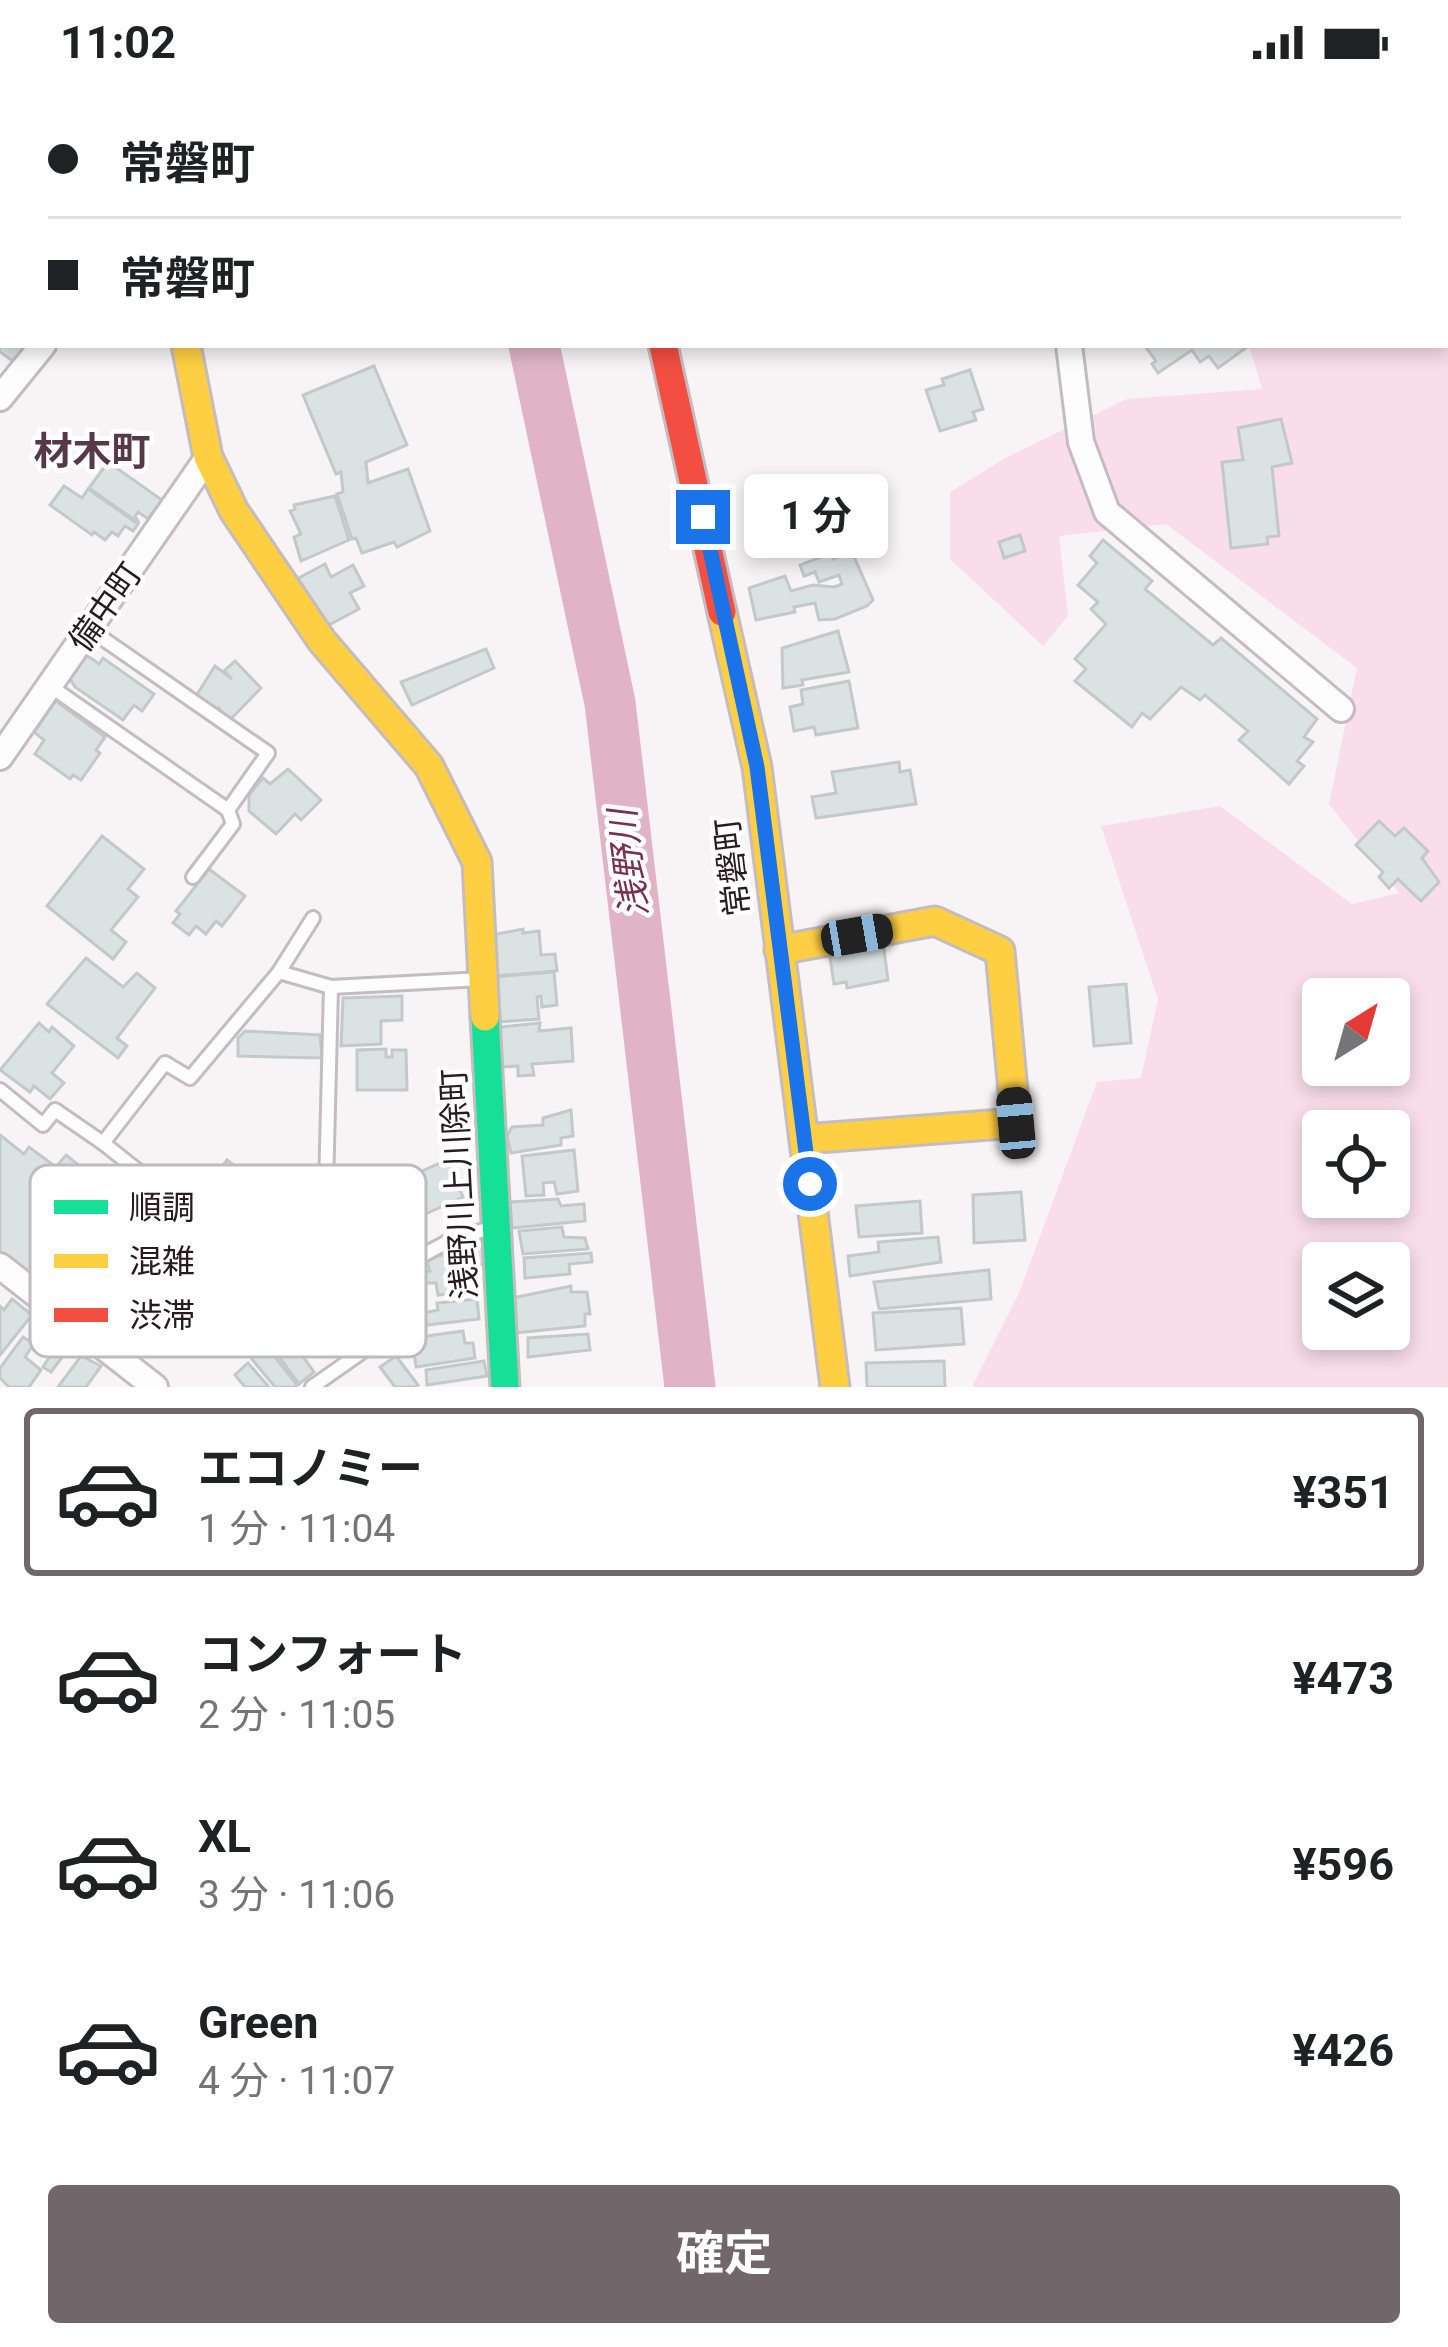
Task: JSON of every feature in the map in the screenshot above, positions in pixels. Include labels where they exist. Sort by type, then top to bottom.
[{"type":"street","points":[[2,391],[40,348]]},
{"type":"street","name":"浅野川上川除町","points":[[187,348],[208,457],[234,511],[322,641],[429,766],[477,862],[505,1387]]},
{"type":"street","name":"常磐町","points":[[664,348],[757,767],[835,1387]]},
{"type":"street","points":[[1069,348],[1081,442],[1107,512],[1341,709]]},
{"type":"street","name":"備中町","points":[[0,757],[208,457]]},
{"type":"street","points":[[779,950],[935,921],[1000,951],[1016,1123],[804,1139]]},
{"type":"street","points":[[0,1266],[30,1289]]},
{"type":"street","points":[[117,1357],[155,1387]]},
{"type":"lane","points":[[89,629],[268,753],[228,810]]},
{"type":"lane","points":[[50,686],[228,810],[233,824],[194,878]]},
{"type":"lane","points":[[103,1143],[165,1063],[190,1078],[279,972],[313,918]]},
{"type":"lane","points":[[279,972],[331,988],[485,978]]},
{"type":"lane","points":[[327,1165],[331,988]]},
{"type":"lane","points":[[0,1090],[43,1125],[55,1110],[131,1165]]},
{"type":"lane","points":[[426,1254],[497,1225]]},
{"type":"lane","points":[[312,1387],[355,1357]]},
{"type":"shaded area","points":[[1250,348],[1448,348],[1448,1387],[972,1387],[1019,1293],[1097,1082],[1141,1078],[1158,999],[1101,826],[1220,806],[1352,904],[1399,893],[1329,804],[1357,668],[1166,524],[1059,536],[1068,616],[1043,646],[950,559],[950,492],[1007,457],[1127,399],[1262,389]]},
{"type":"building","points":[[0,348],[29,348],[17,364]]},
{"type":"building","points":[[1146,348],[1246,348],[1218,368],[1209,356],[1200,362],[1192,350],[1158,373],[1152,364],[1156,361]]},
{"type":"building","points":[[374,366],[407,445],[366,462],[368,483],[408,469],[430,531],[397,547],[394,542],[362,553],[356,538],[352,539],[337,494],[343,492],[341,472],[336,474],[303,395]]},
{"type":"building","points":[[970,370],[983,409],[973,412],[976,420],[940,431],[926,390]]},
{"type":"building","points":[[1281,419],[1292,463],[1272,467],[1279,536],[1267,537],[1268,544],[1231,548],[1222,462],[1243,460],[1238,428]]},
{"type":"building","points":[[108,462],[162,500],[148,519],[138,512],[139,523],[89,488]]},
{"type":"building","points":[[64,486],[82,498],[88,489],[138,524],[133,531],[125,526],[118,536],[112,532],[105,540],[92,535],[50,505]]},
{"type":"building","points":[[335,496],[349,540],[301,561],[294,537],[301,534],[290,511],[294,505]]},
{"type":"building","points":[[1020,535],[1025,551],[1004,558],[999,542]]},
{"type":"building","points":[[1103,540],[1152,581],[1145,589],[1213,645],[1221,638],[1317,719],[1304,737],[1313,742],[1297,761],[1304,766],[1289,784],[1239,740],[1248,731],[1205,695],[1200,700],[1181,687],[1150,719],[1142,713],[1132,727],[1075,681],[1086,669],[1075,659],[1106,624],[1091,609],[1098,602],[1078,585],[1097,563],[1090,556]]},
{"type":"building","points":[[852,552],[873,600],[867,606],[819,620],[815,603],[756,620],[749,588],[785,576],[791,591],[813,585],[834,587],[842,584],[839,575],[819,582],[815,572],[804,576],[800,565],[831,553],[833,559]]},
{"type":"building","points":[[325,564],[331,577],[353,565],[364,586],[350,593],[359,609],[327,626],[295,580]]},
{"type":"building","points":[[838,631],[849,672],[783,688],[782,648]]},
{"type":"building","points":[[486,649],[494,668],[412,705],[401,682]]},
{"type":"building","points":[[85,654],[99,664],[103,658],[154,694],[142,711],[134,705],[123,720],[75,687],[70,679]]},
{"type":"building","points":[[235,661],[261,688],[227,723],[219,708],[215,713],[194,699],[215,666],[232,679],[224,671]]},
{"type":"building","points":[[849,681],[858,728],[816,735],[814,727],[794,731],[790,707],[803,704],[801,690]]},
{"type":"building","points":[[56,701],[105,737],[81,780],[73,775],[70,779],[35,754],[44,740],[34,732]]},
{"type":"building","points":[[899,762],[900,772],[910,770],[916,804],[816,818],[812,797],[836,793],[832,772]]},
{"type":"building","points":[[288,769],[321,800],[301,820],[295,814],[276,834],[249,811],[249,795],[263,778],[270,784]]},
{"type":"building","points":[[1379,821],[1395,836],[1404,828],[1428,851],[1422,858],[1439,882],[1421,901],[1398,879],[1389,888],[1379,877],[1383,872],[1356,845]]},
{"type":"building","points":[[102,836],[144,869],[128,889],[138,897],[111,930],[126,942],[113,959],[47,906]]},
{"type":"building","points":[[209,869],[245,896],[222,926],[216,921],[206,934],[196,926],[189,935],[173,923],[180,914],[176,911]]},
{"type":"building","points":[[523,929],[523,933],[539,931],[541,955],[555,954],[557,971],[494,976],[492,935]]},
{"type":"building","points":[[883,942],[888,980],[847,988],[846,982],[834,984],[829,951]]},
{"type":"building","points":[[86,958],[123,987],[137,973],[155,988],[117,1038],[127,1046],[118,1058],[47,1004]]},
{"type":"building","points":[[554,972],[557,1005],[542,1007],[541,996],[537,997],[539,1019],[498,1022],[494,977]]},
{"type":"building","points":[[1126,984],[1131,1043],[1094,1046],[1089,987]]},
{"type":"building","points":[[402,996],[402,1020],[381,1021],[381,1044],[341,1046],[343,998]]},
{"type":"building","points":[[39,1023],[49,1032],[52,1027],[74,1046],[52,1073],[64,1083],[50,1099],[34,1086],[30,1092],[0,1070]]},
{"type":"building","points":[[540,1023],[539,1031],[571,1028],[573,1061],[532,1064],[534,1075],[518,1076],[518,1066],[502,1067],[500,1027]]},
{"type":"building","points":[[245,1031],[320,1035],[322,1058],[238,1056],[238,1038]]},
{"type":"building","points":[[386,1049],[386,1057],[392,1057],[392,1050],[406,1050],[407,1090],[357,1090],[357,1050]]},
{"type":"building","points":[[571,1110],[573,1136],[561,1138],[561,1145],[511,1153],[507,1136],[512,1127],[543,1125],[543,1118]]},
{"type":"building","points":[[0,1135],[24,1154],[29,1147],[53,1165],[30,1165],[30,1275],[0,1252]]},
{"type":"building","points":[[574,1150],[578,1191],[557,1194],[554,1182],[543,1183],[544,1195],[526,1196],[522,1156]]},
{"type":"building","points":[[66,1155],[79,1165],[58,1165]]},
{"type":"building","points":[[447,1160],[463,1197],[426,1214],[426,1169]]},
{"type":"building","points":[[1021,1192],[1025,1240],[974,1243],[973,1195]]},
{"type":"building","points":[[558,1199],[561,1206],[584,1204],[585,1221],[512,1228],[510,1202]]},
{"type":"building","points":[[920,1201],[922,1233],[859,1237],[856,1206]]},
{"type":"building","points":[[562,1227],[564,1237],[585,1238],[588,1249],[523,1254],[519,1231]]},
{"type":"building","points":[[938,1237],[941,1262],[850,1276],[848,1256],[879,1252],[878,1242]]},
{"type":"building","points":[[484,1248],[486,1264],[477,1265],[479,1291],[438,1295],[436,1283],[426,1283],[427,1262]]},
{"type":"building","points":[[591,1253],[592,1262],[569,1264],[570,1274],[525,1278],[524,1258]]},
{"type":"building","points":[[989,1270],[991,1299],[879,1309],[874,1282]]},
{"type":"building","points":[[571,1286],[571,1292],[587,1292],[590,1314],[585,1314],[585,1326],[514,1333],[512,1298]]},
{"type":"building","points":[[12,1299],[30,1318],[0,1355],[0,1306],[4,1310]]},
{"type":"building","points":[[477,1299],[479,1319],[427,1325],[426,1312],[438,1310],[437,1303]]},
{"type":"building","points":[[961,1308],[964,1344],[876,1350],[873,1313]]},
{"type":"building","points":[[463,1331],[465,1343],[473,1343],[475,1358],[416,1367],[415,1357],[426,1357],[426,1336]]},
{"type":"building","points":[[588,1334],[590,1350],[528,1357],[528,1338]]},
{"type":"building","points":[[23,1337],[30,1341],[25,1357],[41,1370],[29,1387],[9,1387],[0,1378],[0,1368]]},
{"type":"building","points":[[49,1357],[62,1357],[51,1372],[43,1367]]},
{"type":"building","points":[[80,1357],[101,1366],[86,1387],[58,1387]]},
{"type":"building","points":[[275,1357],[297,1385],[275,1387],[251,1358]]},
{"type":"building","points":[[279,1357],[303,1357],[314,1372],[299,1384]]},
{"type":"building","points":[[397,1357],[418,1385],[395,1387],[380,1367]]},
{"type":"building","points":[[484,1361],[487,1376],[427,1385],[426,1370]]},
{"type":"building","points":[[944,1361],[945,1387],[867,1387],[866,1363]]},
{"type":"building","points":[[248,1363],[269,1387],[245,1387],[235,1375]]},
{"type":"waterway","name":"浅野川","points":[[535,348],[610,703],[690,1387]]},
{"type":"traffic: fast","points":[[485,1017],[505,1387]]},
{"type":"traffic: slow","points":[[187,348],[208,457],[234,511],[322,641],[429,766],[477,862],[485,1017]]},
{"type":"traffic: slow","points":[[722,612],[757,767],[835,1387]]},
{"type":"traffic: slow","points":[[779,950],[935,921],[1000,951],[1016,1123],[804,1139]]},
{"type":"traffic: jam","points":[[664,348],[722,612]]},
{"type":"district","name":"材木町","points":[[92,452]]},
{"type":"route","points":[[703,517],[757,767],[810,1184]]}]
